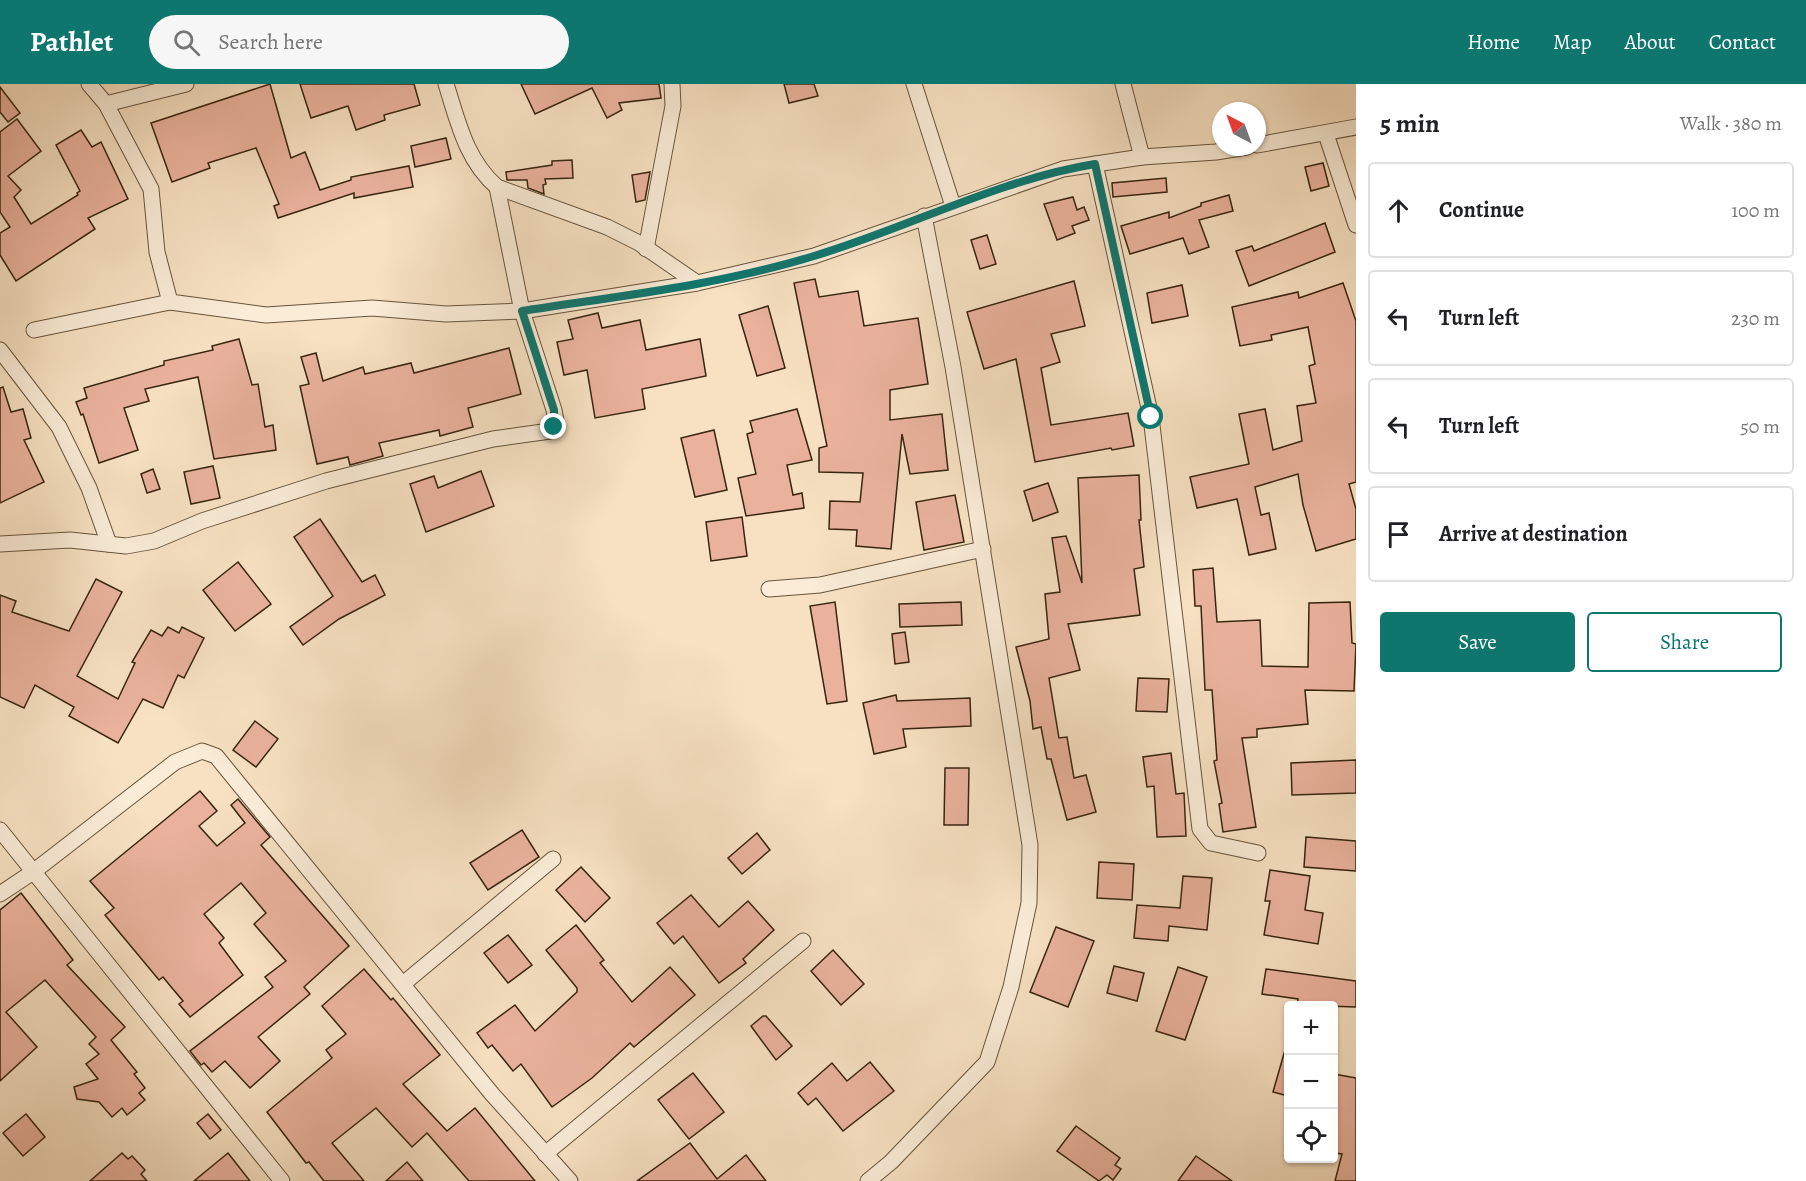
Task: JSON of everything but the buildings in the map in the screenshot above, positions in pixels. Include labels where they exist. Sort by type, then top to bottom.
[{"type":"street","points":[[89,84],[106,104],[151,189],[157,252],[170,302]]},
{"type":"street","points":[[106,104],[186,84]]},
{"type":"street","points":[[446,84],[468,150],[484,176],[496,187],[607,227],[646,249],[697,283]]},
{"type":"street","points":[[646,249],[673,106],[672,84]]},
{"type":"street","points":[[914,84],[953,206]]},
{"type":"street","points":[[1124,84],[1142,157]]},
{"type":"street","points":[[1266,144],[1356,127]]},
{"type":"street","points":[[1326,134],[1356,225]]},
{"type":"street","points":[[34,330],[170,302],[266,315],[372,308],[447,314],[522,311],[697,283],[813,256],[1052,172],[1142,157],[1212,152]]},
{"type":"street","points":[[1095,164],[1151,417],[1200,829],[1211,843],[1258,853]]},
{"type":"street","points":[[0,544],[70,540],[126,546],[154,541],[202,521],[326,481],[493,439],[550,431],[556,421],[554,410],[522,311],[496,187]]},
{"type":"street","points":[[868,1181],[891,1162],[987,1062],[1011,987],[1029,903],[1030,845],[983,549],[924,216]]},
{"type":"street","points":[[0,350],[60,427],[89,488],[109,544]]},
{"type":"street","points":[[769,589],[820,585],[983,549]]},
{"type":"street","points":[[0,894],[33,872],[175,762],[202,751],[216,756],[492,1094],[570,1181]]},
{"type":"street","points":[[0,831],[282,1181]]},
{"type":"street","points":[[403,984],[553,859]]},
{"type":"street","points":[[545,1154],[803,941]]},
{"type":"route","points":[[554,427],[556,421],[554,410],[522,311],[697,283],[813,256],[1019,183],[1063,169],[1095,164],[1151,417]]}]
